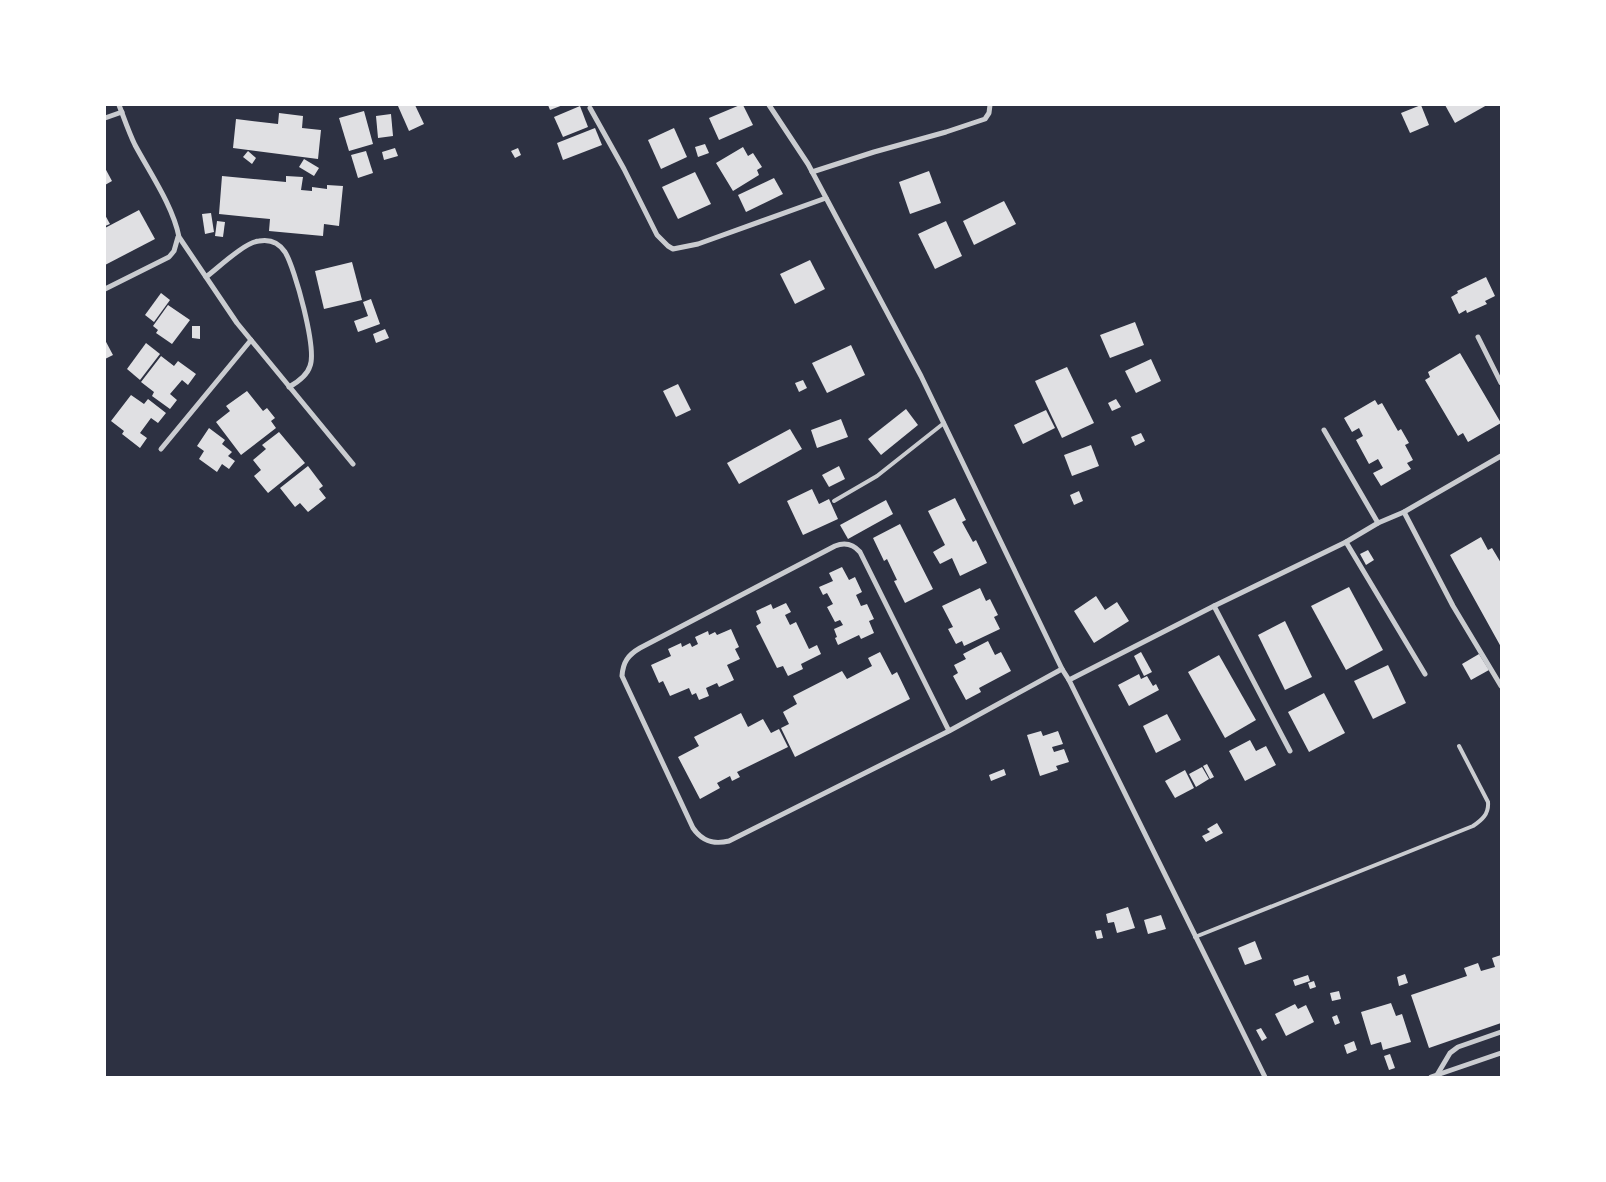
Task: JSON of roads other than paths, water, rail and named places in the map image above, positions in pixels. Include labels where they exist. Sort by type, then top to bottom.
[{"type":"street","points":[[105,289],[169,257],[174,252],[178,237],[177,229],[165,200],[134,142],[120,105]]},
{"type":"street","points":[[769,105],[812,172],[921,376],[1062,668],[1265,1077]]},
{"type":"street","points":[[812,172],[986,119],[990,105]]},
{"type":"street","points":[[590,108],[624,169],[657,235],[668,246],[673,248],[698,244],[826,198]]},
{"type":"street","points":[[105,118],[122,112]]},
{"type":"street","points":[[178,237],[251,340],[353,464]]},
{"type":"street","points":[[206,277],[247,245],[257,241],[267,240],[276,242],[285,252],[292,267],[311,338],[313,354],[308,372],[289,387]]},
{"type":"street","points":[[1478,337],[1501,384]]},
{"type":"street","points":[[161,449],[251,340]]},
{"type":"street","points":[[1324,430],[1378,523]]},
{"type":"street","points":[[1069,680],[1214,606],[1346,542],[1378,523],[1404,512],[1501,456]]},
{"type":"street","points":[[1404,512],[1454,606],[1501,686]]},
{"type":"street","points":[[1346,542],[1425,674]]},
{"type":"street","points":[[949,732],[860,552],[852,545],[846,543],[836,546],[632,652],[626,659],[623,667],[622,676],[693,828],[704,840],[712,842],[729,841],[949,732],[1062,668]]},
{"type":"street","points":[[1214,606],[1290,751]]},
{"type":"street","points":[[1437,1075],[1450,1053],[1458,1047],[1501,1032]]},
{"type":"street","points":[[1431,1077],[1501,1053]]},
{"type":"lane","points":[[834,501],[877,476],[944,423]]},
{"type":"lane","points":[[1196,937],[1480,822],[1488,808],[1488,802],[1459,746]]}]
